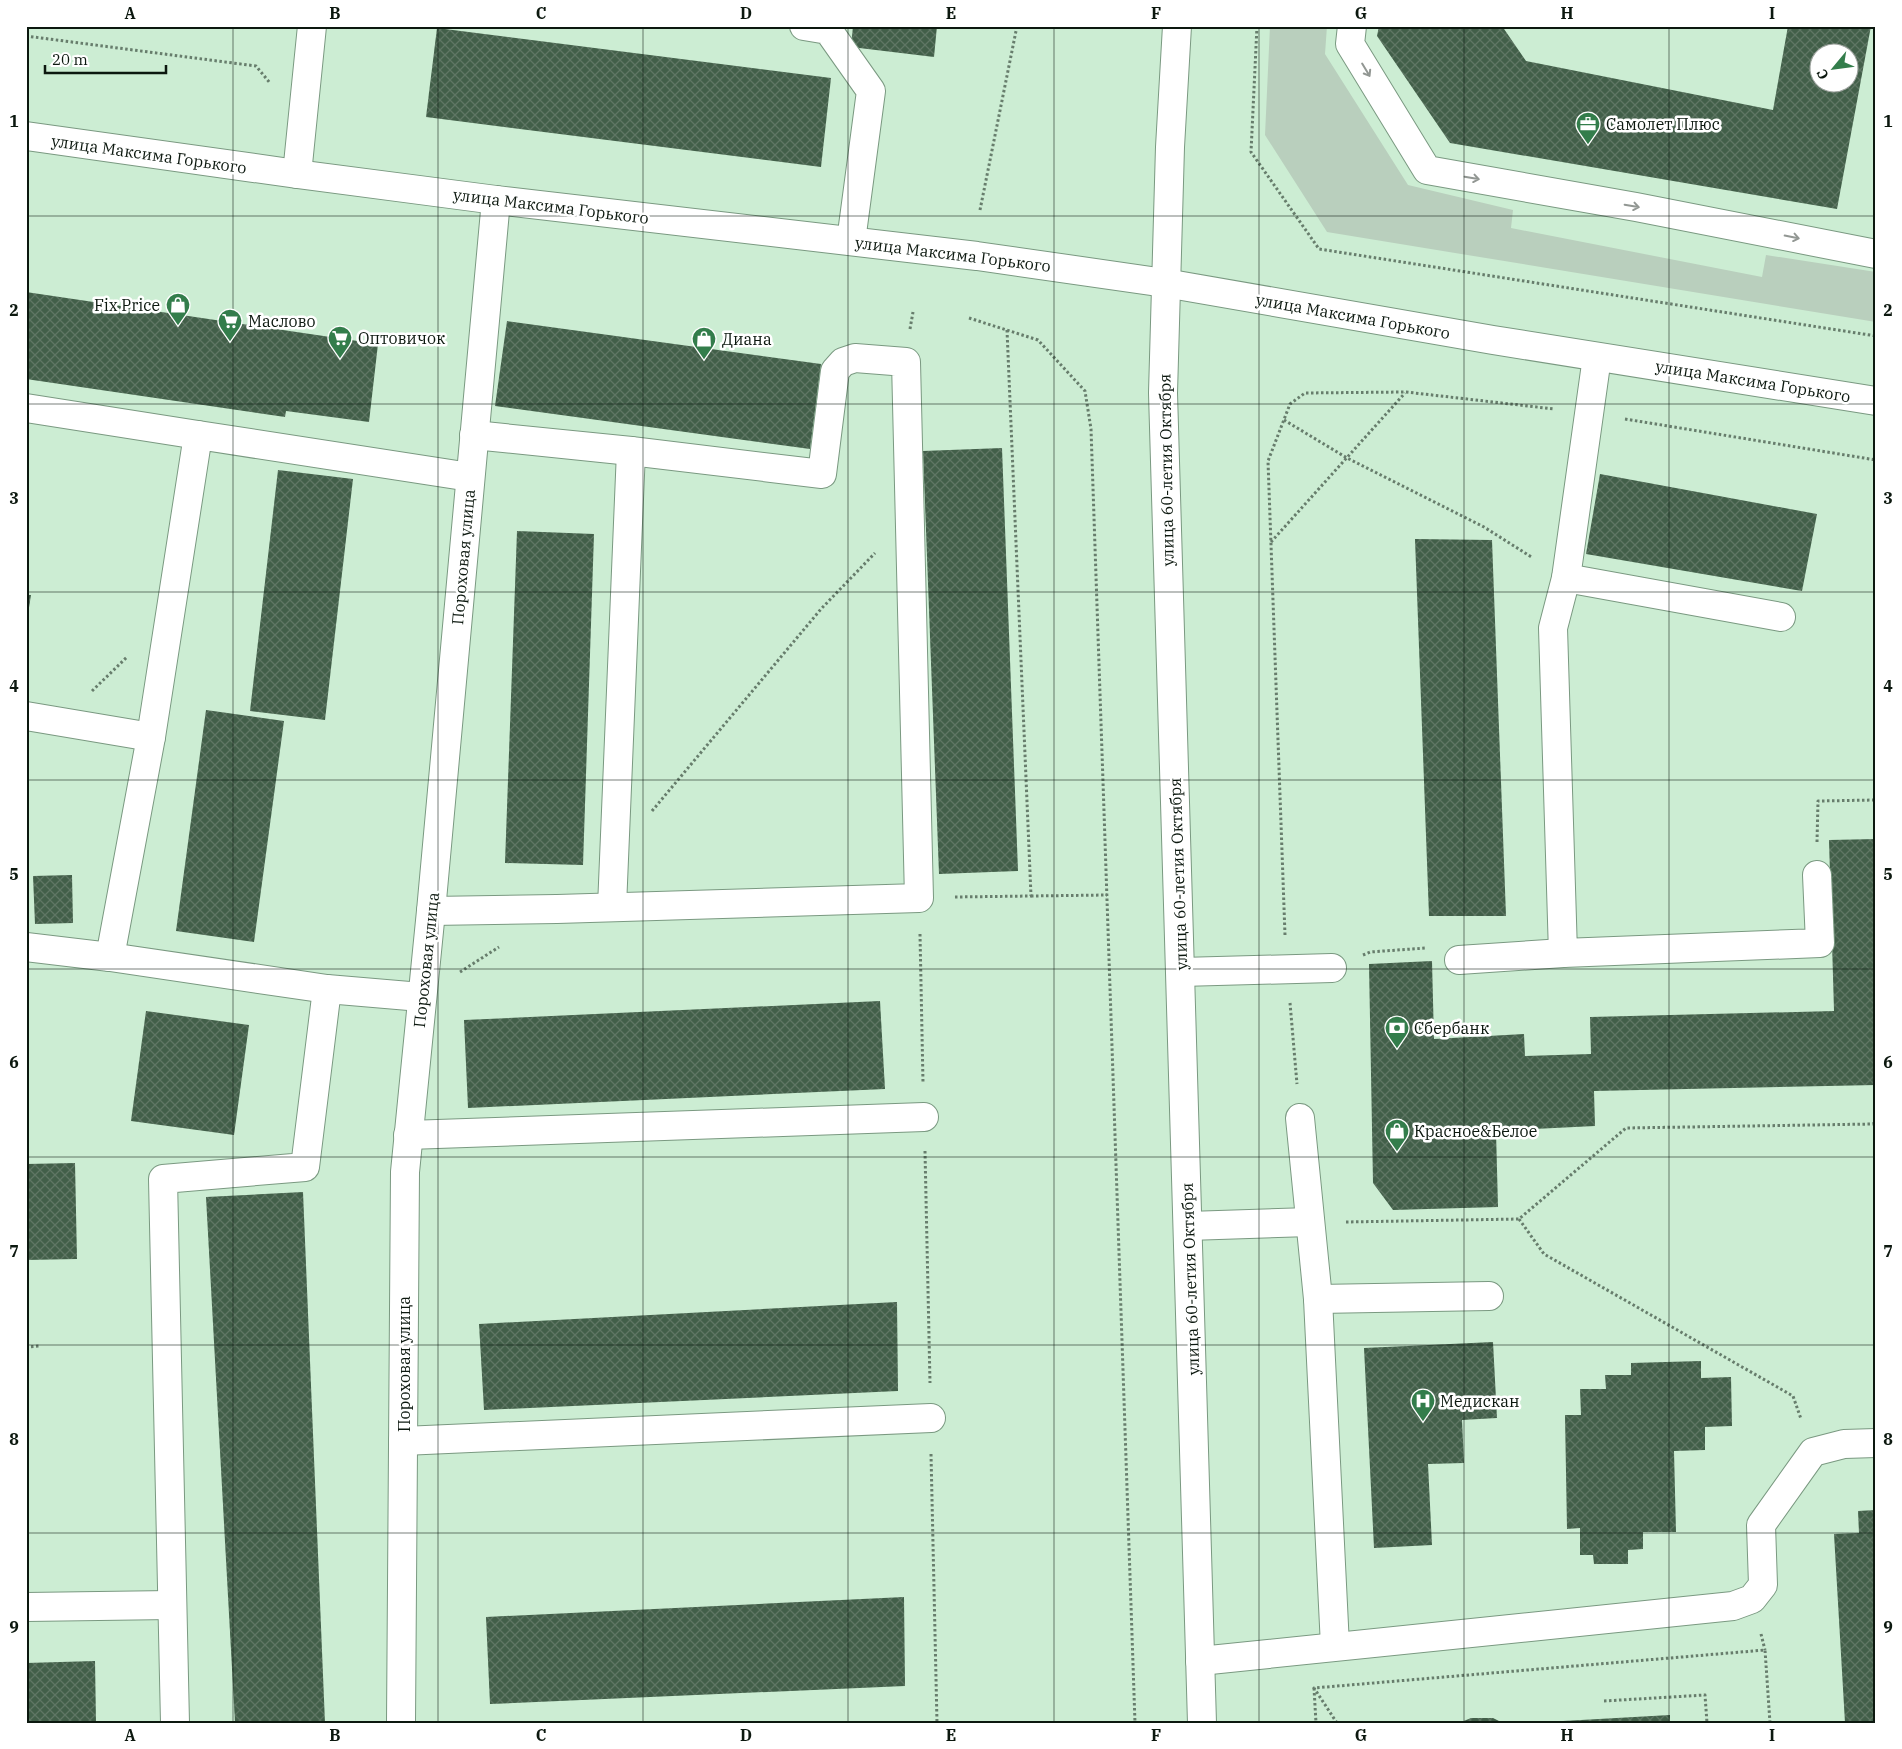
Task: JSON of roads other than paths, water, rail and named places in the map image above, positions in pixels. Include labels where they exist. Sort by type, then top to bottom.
[{"type":"main road","points":[[298,174],[312,26]]},
{"type":"main road","name":"улица 60-летия Октября","points":[[1177,26],[1170,147],[1163,393],[1202,1723]]},
{"type":"main road","points":[[1352,26],[1350,44],[1427,170],[1636,207],[1876,254]]},
{"type":"main road","points":[[820,28],[871,90],[851,241]]},
{"type":"main road","name":"улица Максима Горького","points":[[26,136],[496,200],[977,256],[1165,283],[1597,357],[1876,401]]},
{"type":"main road","name":"Пороховая улица","points":[[401,1723],[405,1172],[431,911],[496,200]]},
{"type":"main road","points":[[1563,953],[1553,628],[1566,578],[1597,357]]},
{"type":"main road","points":[[431,911],[919,898],[906,362],[855,358],[843,362],[835,371],[822,474],[631,451],[474,435]]},
{"type":"main road","points":[[26,408],[470,477]]},
{"type":"main road","points":[[110,956],[151,737],[198,435]]},
{"type":"main road","points":[[612,907],[631,451]]},
{"type":"main road","points":[[1566,578],[1781,617]]},
{"type":"main road","points":[[26,716],[151,737]]},
{"type":"main road","points":[[1459,960],[1563,953],[1820,943],[1817,875]]},
{"type":"main road","points":[[26,947],[110,956],[327,989],[421,997]]},
{"type":"main road","points":[[1181,972],[1332,968]]},
{"type":"main road","points":[[175,1723],[163,1179],[304,1167],[327,989]]},
{"type":"main road","points":[[408,1135],[924,1117]]},
{"type":"main road","points":[[1300,1118],[1318,1300],[1335,1646]]},
{"type":"main road","points":[[1188,1226],[1310,1222]]},
{"type":"main road","points":[[1318,1300],[1489,1296]]},
{"type":"main road","points":[[403,1441],[930,1418]]},
{"type":"main road","points":[[1200,1660],[1733,1606],[1752,1599],[1763,1585],[1761,1524],[1813,1452],[1844,1444],[1876,1443]]},
{"type":"main road","points":[[26,1607],[171,1605]]},
{"type":"place","name":"Самолет Плюс","points":[[1588,145]]},
{"type":"place","name":"Fix Price","points":[[178,326]]},
{"type":"place","name":"Маслово","points":[[230,342]]},
{"type":"place","name":"Оптовичок","points":[[340,359]]},
{"type":"place","name":"Диана","points":[[704,360]]},
{"type":"place","name":"Сбербанк","points":[[1397,1049]]},
{"type":"place","name":"Красное&Белое","points":[[1397,1152]]},
{"type":"place","name":"Медискан","points":[[1423,1422]]}]
